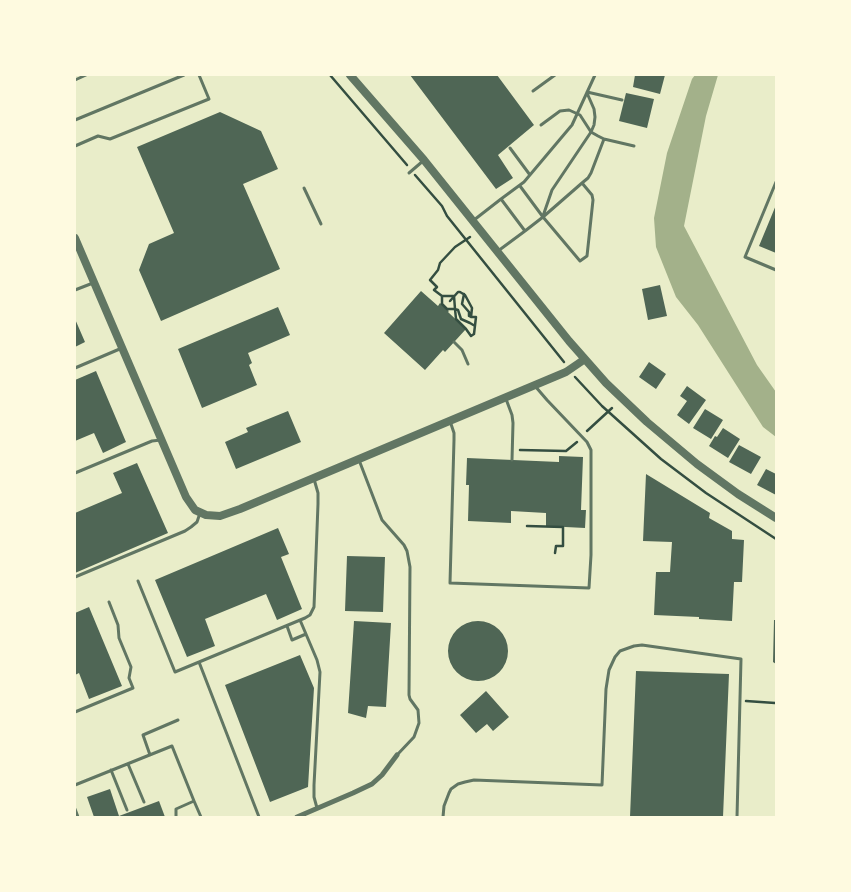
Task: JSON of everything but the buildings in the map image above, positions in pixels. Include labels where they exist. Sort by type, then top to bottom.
[{"type":"street","points":[[350,75],[424,160],[606,383],[633,410],[685,455],[731,489],[776,518]]},
{"type":"street","points":[[75,238],[189,502],[195,510],[213,517],[230,514],[535,386],[566,372],[585,359]]},
{"type":"street","points":[[297,817],[364,789],[376,781],[397,755]]},
{"type":"lane","points":[[75,80],[86,75]]},
{"type":"lane","points":[[75,120],[184,75]]},
{"type":"lane","points":[[75,146],[98,136],[110,139],[209,98],[199,75]]},
{"type":"lane","points":[[533,91],[555,75]]},
{"type":"lane","points":[[473,220],[520,186],[530,175],[572,125],[595,75]]},
{"type":"lane","points":[[587,92],[622,100]]},
{"type":"lane","points":[[543,217],[552,190],[591,132],[594,124],[594,109],[587,92]]},
{"type":"lane","points":[[541,125],[560,111],[570,110],[581,117],[585,126],[591,132],[604,139],[634,146]]},
{"type":"lane","points":[[498,251],[543,217],[588,178],[604,139]]},
{"type":"lane","points":[[510,148],[530,175]]},
{"type":"lane","points":[[409,173],[424,160]]},
{"type":"lane","points":[[776,182],[745,257],[776,270]]},
{"type":"lane","points":[[520,186],[580,261],[587,256],[593,200],[592,194],[582,183]]},
{"type":"lane","points":[[304,188],[321,224]]},
{"type":"lane","points":[[501,199],[525,231]]},
{"type":"lane","points":[[75,290],[94,282]]},
{"type":"lane","points":[[454,342],[462,350],[468,364]]},
{"type":"lane","points":[[75,368],[122,348]]},
{"type":"lane","points":[[450,421],[454,433],[450,583],[590,588],[592,456],[590,446],[535,386]]},
{"type":"lane","points":[[506,398],[512,415],[512,460]]},
{"type":"lane","points":[[75,472],[152,441],[162,440]]},
{"type":"lane","points":[[358,460],[382,520],[404,545],[410,567],[409,695],[418,710],[419,718],[414,736],[397,755]]},
{"type":"lane","points":[[138,581],[175,672],[310,615],[314,607],[318,504],[318,493],[314,478]]},
{"type":"lane","points":[[75,576],[185,531],[197,522],[200,513]]},
{"type":"lane","points":[[75,712],[133,688],[129,678],[130,667],[119,638],[118,625],[109,602]]},
{"type":"lane","points":[[300,620],[317,660],[320,672],[314,785],[317,809]]},
{"type":"lane","points":[[287,626],[292,640],[306,634]]},
{"type":"lane","points":[[443,817],[444,806],[449,792],[458,784],[474,780],[602,785],[607,677],[615,657],[620,651],[634,646],[652,645],[742,659],[738,817]]},
{"type":"lane","points":[[199,662],[259,817]]},
{"type":"lane","points":[[150,754],[143,735],[178,720]]},
{"type":"lane","points":[[75,785],[172,746],[201,817]]},
{"type":"lane","points":[[128,763],[144,802]]},
{"type":"lane","points":[[111,770],[127,810]]},
{"type":"lane","points":[[176,817],[176,809],[194,801]]},
{"type":"lane","points":[[75,809],[78,817]]},
{"type":"path","points":[[330,75],[408,166]]},
{"type":"path","points":[[415,175],[442,206],[447,216],[555,351]]},
{"type":"path","points":[[454,296],[442,296],[434,290],[437,286],[430,280],[438,270],[440,263],[455,247],[470,237]]},
{"type":"path","points":[[450,301],[460,292],[464,294],[472,308],[471,317]]},
{"type":"path","points":[[462,304],[464,294]]},
{"type":"path","points":[[442,296],[442,304],[447,309],[458,310],[462,320],[470,322],[475,326]]},
{"type":"path","points":[[454,296],[456,319],[466,328],[471,336],[474,334],[476,318],[471,317]]},
{"type":"path","points":[[455,304],[462,304],[470,312],[469,316],[471,317]]},
{"type":"path","points":[[577,379],[609,412],[658,456],[693,484],[776,539]]},
{"type":"path","points":[[587,431],[612,408]]},
{"type":"path","points":[[512,449],[566,451],[577,442]]},
{"type":"path","points":[[564,451],[564,456]]},
{"type":"path","points":[[527,526],[563,527],[563,546],[556,546],[556,553]]},
{"type":"path","points":[[740,701],[775,703]]},
{"type":"shaded area","points":[[695,75],[718,75],[706,116],[684,226],[757,365],[776,392],[776,437],[763,427],[698,325],[676,297],[656,247],[654,218],[667,153]]}]
